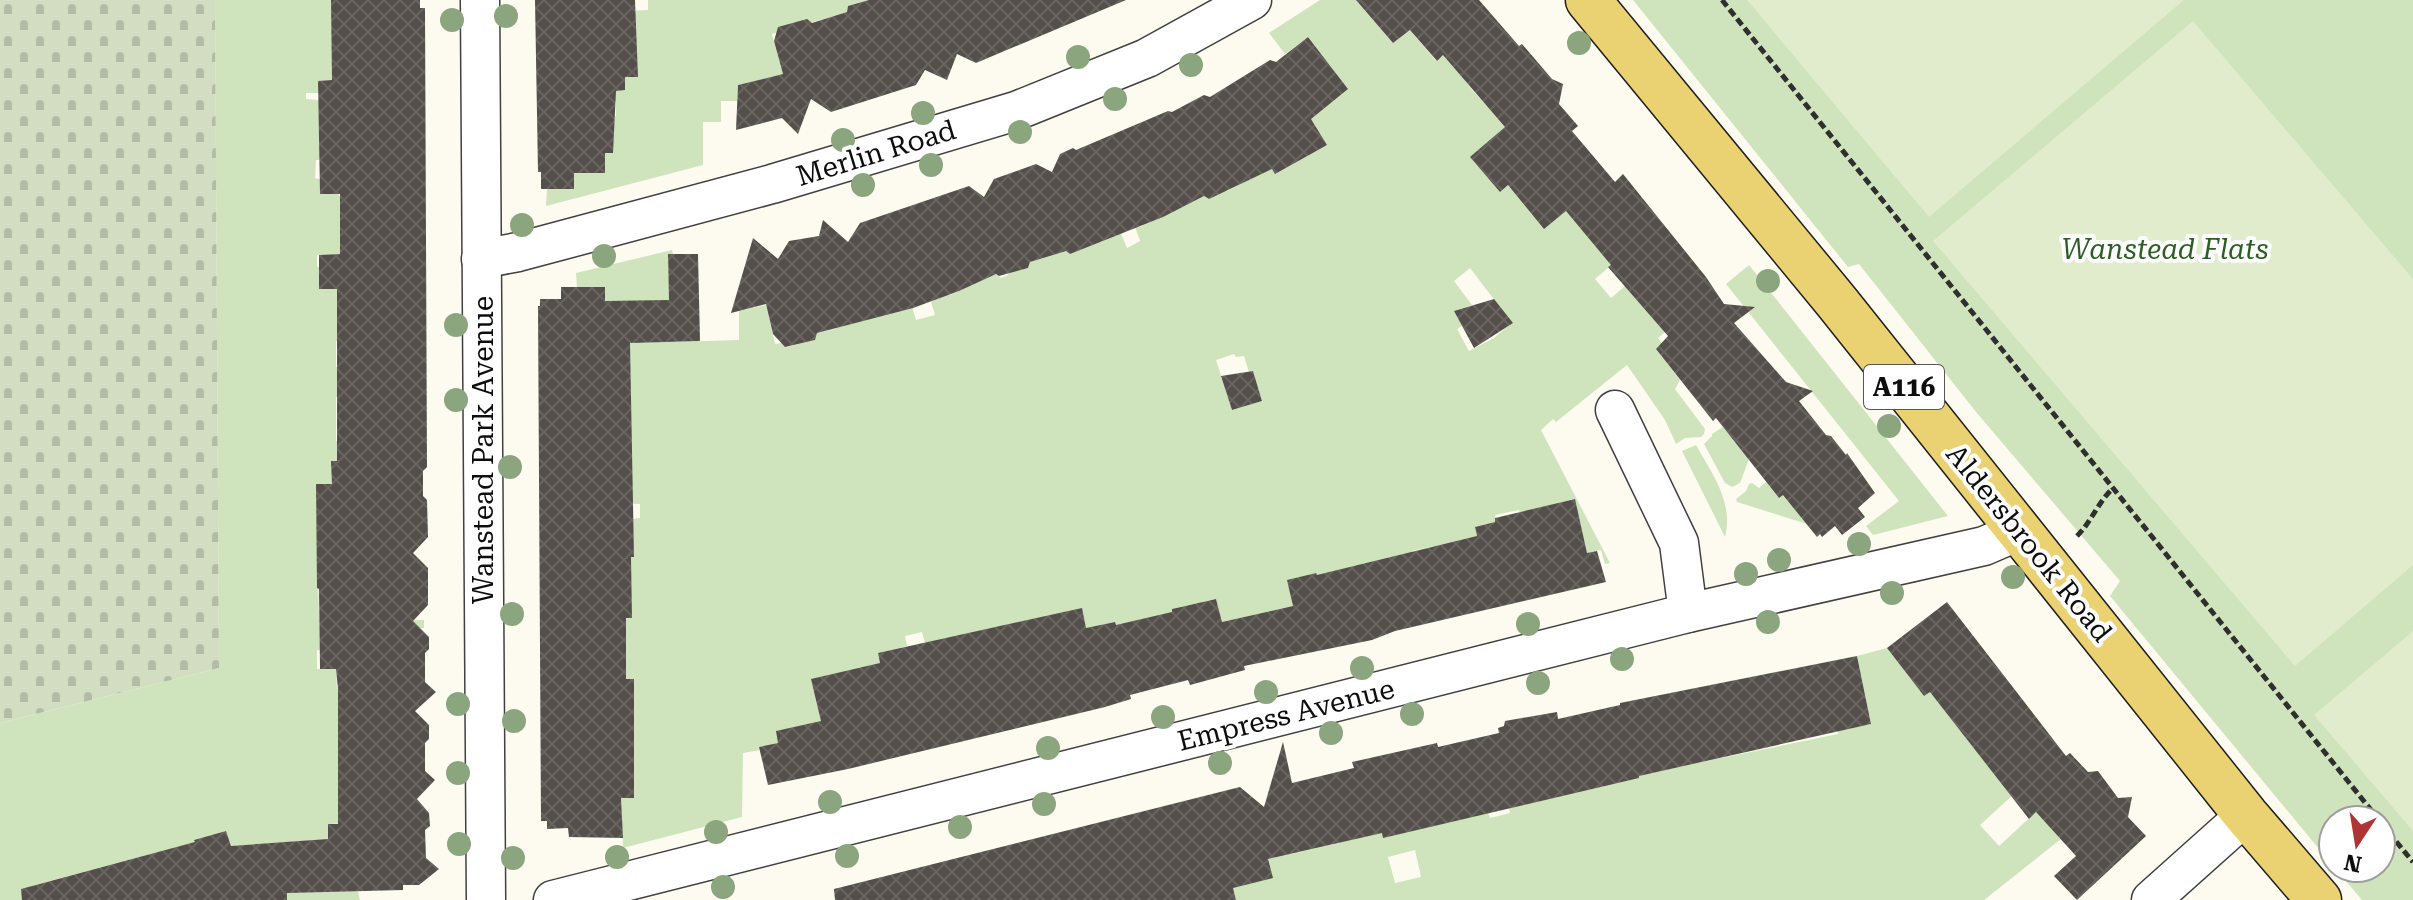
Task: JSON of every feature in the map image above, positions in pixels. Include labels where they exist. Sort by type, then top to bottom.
[{"type":"main road","name":"Aldersbrook Road","points":[[1588,0],[1836,301],[2246,815],[2319,900]]},
{"type":"street","name":"Wanstead Park Avenue","points":[[480,0],[486,900]]},
{"type":"street","name":"Merlin Road","points":[[481,259],[518,252],[772,184],[1016,111],[1147,58],[1252,0]]},
{"type":"street","points":[[1615,410],[1679,543],[1688,613]]},
{"type":"street","name":"Empress Avenue","points":[[553,900],[1688,613],[1984,546],[2019,531]]},
{"type":"street","points":[[2151,900],[2246,815]]},
{"type":"path","points":[[1722,0],[2366,804]]},
{"type":"path","points":[[2074,540],[2112,489]]},
{"type":"path","points":[[2397,842],[2413,862]]},
{"type":"green space","points":[[0,0],[215,0],[219,668],[0,723]]},
{"type":"green space","points":[[215,0],[331,0],[339,80],[319,81],[318,93],[306,93],[306,99],[318,100],[340,160],[316,160],[315,178],[326,182],[341,198],[359,254],[317,255],[317,266],[344,289],[359,341],[336,341],[336,367],[344,368],[344,397],[336,397],[336,441],[361,441],[376,460],[332,461],[332,484],[316,484],[319,620],[424,620],[424,628],[363,629],[363,649],[317,650],[317,669],[336,669],[337,689],[363,689],[351,733],[338,733],[338,770],[363,823],[328,824],[328,846],[358,891],[360,900],[287,900],[283,843],[236,862],[226,831],[195,840],[196,846],[181,846],[31,886],[34,900],[0,900],[0,723],[219,668]]},
{"type":"green space","points":[[648,0],[869,0],[849,6],[847,12],[772,34],[783,74],[738,85],[737,101],[721,101],[721,122],[703,122],[703,165],[546,206],[547,189],[574,189],[574,173],[605,173],[605,153],[613,153],[613,131],[604,116],[616,116],[616,101],[604,100],[603,91],[625,90],[625,77],[638,77],[620,11],[648,10]]},
{"type":"green space","points":[[1320,0],[1356,0],[1393,43],[1410,30],[1436,61],[1447,52],[1474,92],[1490,109],[1510,123],[1500,191],[1508,185],[1544,228],[1566,211],[1607,259],[1655,228],[1595,279],[1611,298],[1625,286],[1690,311],[1658,338],[1662,344],[1656,349],[1680,380],[1675,389],[1705,429],[1704,434],[1685,438],[1676,444],[1665,420],[1627,365],[1556,422],[1553,419],[1541,430],[1610,563],[1605,564],[1601,550],[1587,553],[1574,499],[1559,503],[1563,520],[1524,533],[1519,510],[1495,515],[1495,522],[1475,527],[1477,537],[1440,569],[1434,546],[1412,551],[1413,556],[1332,640],[1316,573],[1288,580],[1293,606],[1222,622],[1216,599],[1201,602],[1217,673],[1198,626],[1193,604],[1172,609],[1172,612],[1121,645],[1115,622],[1086,628],[1081,608],[929,658],[922,632],[905,636],[907,646],[878,654],[900,749],[858,669],[812,679],[822,725],[778,743],[759,747],[760,750],[743,753],[742,817],[623,848],[621,798],[634,797],[634,679],[626,679],[626,650],[608,651],[607,619],[632,618],[631,594],[607,594],[633,519],[640,518],[640,504],[608,503],[608,382],[632,301],[605,301],[605,287],[577,287],[576,273],[672,250],[673,254],[668,255],[671,342],[739,340],[739,311],[766,305],[775,344],[781,343],[786,347],[815,340],[817,333],[835,329],[899,264],[916,320],[935,315],[931,302],[941,293],[945,291],[950,295],[959,291],[961,286],[996,274],[1001,278],[1008,275],[1010,269],[1028,268],[1030,262],[1103,191],[1127,248],[1140,241],[1134,224],[1140,227],[1204,196],[1209,199],[1222,188],[1227,191],[1237,186],[1238,181],[1326,144],[1313,122],[1292,105],[1324,108],[1348,89],[1308,37],[1285,54],[1269,33]],"holes":[[[1470,268],[1512,323],[1494,338],[1469,351],[1457,329],[1462,326],[1454,311],[1472,305],[1454,281]],[[1234,354],[1236,357],[1244,356],[1249,372],[1253,371],[1262,401],[1232,410],[1216,360]]]},
{"type":"green space","name":"Wanstead Flats","points":[[1633,0],[2413,0],[2413,900],[2362,900],[2348,884],[2397,884],[2397,804],[2317,804],[2317,847],[2110,596],[2120,581],[1976,412],[1859,264],[1848,267]]},
{"type":"green space","points":[[1747,0],[2184,0],[1929,217]]},
{"type":"green space","points":[[2193,21],[2413,279],[2413,565],[2295,666],[1933,241]]},
{"type":"green space","points":[[1749,265],[1948,516],[1873,535],[1866,526],[1899,501],[1726,284]]},
{"type":"green space","points":[[1723,427],[1749,459],[1740,483],[1732,487],[1725,483],[1704,444]]},
{"type":"green space","points":[[1696,445],[1724,500],[1727,512],[1725,537],[1682,451]]},
{"type":"green space","points":[[1766,482],[1779,498],[1786,492],[1804,515],[1801,518],[1807,524],[1737,502],[1736,499],[1749,484],[1759,488]]},
{"type":"green space","points":[[2413,631],[2413,831],[2397,812],[2397,804],[2390,804],[2314,715]]},
{"type":"green space","points":[[1887,648],[1924,696],[1930,691],[2013,795],[1980,825],[1999,846],[2036,812],[2061,839],[1984,900],[1236,900],[1227,865],[1256,814],[1280,848],[1291,854],[1339,843],[1338,838],[1488,813],[1490,818],[1510,813],[1507,796],[1639,778],[1636,766],[1677,767],[1838,734],[1838,731],[1871,724],[1857,656]],"holes":[[[1415,850],[1421,877],[1395,883],[1388,857]]]},
{"type":"building","points":[[331,0],[420,0],[420,8],[425,8],[427,467],[423,471],[423,496],[427,500],[428,537],[413,553],[428,568],[428,605],[413,621],[429,637],[429,649],[425,653],[425,682],[436,692],[415,711],[429,725],[429,739],[425,743],[425,771],[435,780],[417,799],[429,813],[430,826],[425,830],[426,858],[439,869],[419,885],[403,885],[403,890],[287,893],[287,900],[22,900],[21,889],[226,831],[231,846],[328,839],[328,824],[338,824],[338,689],[336,669],[320,669],[316,484],[332,484],[331,461],[337,461],[337,289],[319,289],[319,255],[340,254],[340,194],[320,194],[318,81],[332,80]]},
{"type":"building","points":[[535,0],[635,0],[638,77],[625,77],[625,90],[616,91],[613,153],[605,153],[605,173],[574,173],[574,189],[541,189],[541,172],[538,172]]},
{"type":"building","points":[[869,0],[1126,0],[976,63],[957,54],[947,80],[925,70],[916,85],[831,112],[811,99],[798,134],[782,118],[736,130],[738,85],[783,74],[774,41],[778,27],[807,19],[812,23],[847,12],[848,6]]},
{"type":"building","points":[[1356,0],[1479,0],[1552,79],[1563,84],[1559,104],[1578,126],[1572,131],[1615,182],[1623,174],[1724,304],[1755,307],[1734,323],[1786,382],[1813,391],[1799,401],[1826,435],[1831,436],[1847,453],[1875,493],[1858,508],[1865,517],[1842,535],[1835,526],[1822,537],[1820,534],[1817,537],[1783,495],[1779,498],[1716,418],[1713,421],[1656,349],[1668,336],[1608,267],[1611,265],[1566,211],[1544,229],[1508,185],[1500,192],[1470,157],[1505,127],[1443,55],[1437,61],[1410,30],[1393,43]]},
{"type":"building","points":[[1308,37],[1348,89],[1311,119],[1327,145],[1275,174],[1272,169],[1209,199],[1204,196],[1163,217],[1070,254],[1066,251],[1030,262],[1028,268],[999,276],[996,274],[913,308],[817,333],[815,340],[785,347],[773,334],[766,304],[731,313],[753,238],[778,259],[789,241],[819,236],[823,220],[848,242],[860,223],[969,186],[984,197],[994,179],[1036,164],[1052,172],[1060,154],[1172,112],[1204,95],[1210,97],[1270,60],[1276,62]]},
{"type":"building","points":[[668,254],[698,254],[700,341],[630,343],[634,557],[631,557],[632,618],[626,618],[626,679],[634,679],[634,798],[621,798],[623,838],[569,837],[568,828],[547,829],[547,821],[541,821],[538,306],[540,299],[561,299],[561,287],[605,287],[605,301],[669,300]]},
{"type":"building","points":[[1494,299],[1513,323],[1474,348],[1454,311]]},
{"type":"building","points":[[1253,371],[1262,401],[1232,410],[1221,376]]},
{"type":"building","points":[[1575,499],[1587,553],[1597,551],[1606,582],[1395,631],[1372,640],[1244,666],[1245,670],[1190,685],[1188,680],[1130,695],[1131,699],[1105,707],[848,769],[768,785],[759,747],[778,743],[776,731],[821,721],[811,679],[880,663],[878,653],[1082,608],[1086,628],[1115,622],[1116,625],[1216,599],[1222,622],[1293,606],[1287,580],[1477,536],[1475,527],[1495,522],[1495,518]]},
{"type":"building","points":[[1947,602],[2066,756],[2070,753],[2088,772],[2098,771],[2118,798],[2132,797],[2128,817],[2146,836],[2077,900],[2054,876],[2076,856],[2036,812],[2029,819],[1930,692],[1924,696],[1887,648]]},
{"type":"building","points":[[1857,656],[1871,724],[1383,838],[1382,833],[1268,859],[1273,878],[1233,888],[1236,900],[835,900],[834,889],[1240,787],[1264,807],[1283,742],[1292,783],[1354,768],[1352,762],[1499,733],[1498,728],[1504,726],[1505,721],[1557,712],[1558,719],[1620,703]]}]
